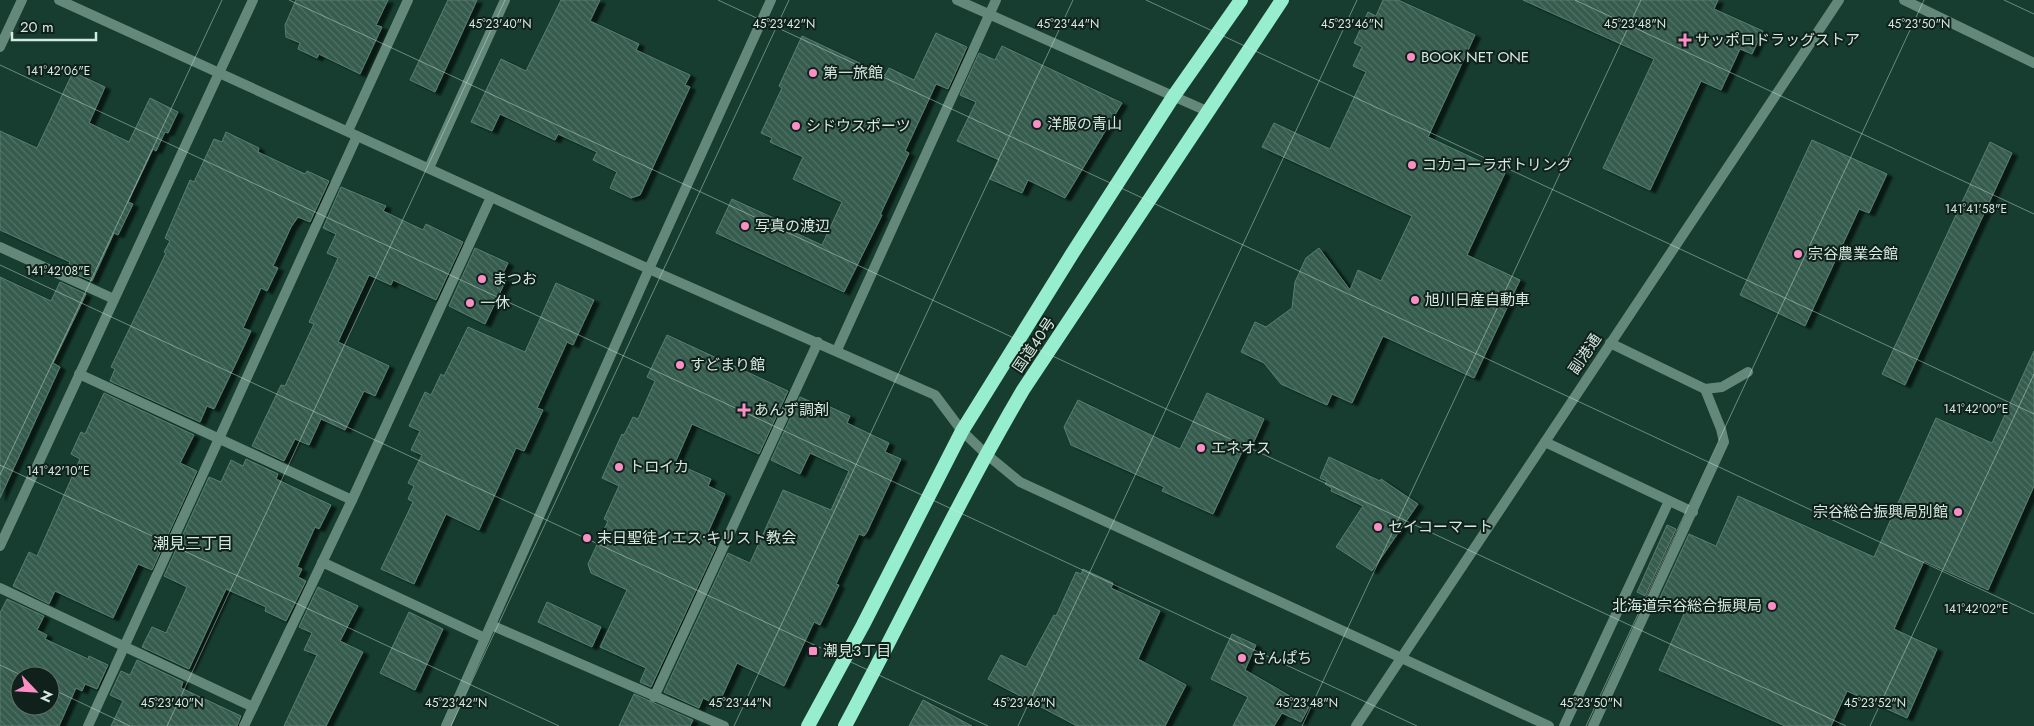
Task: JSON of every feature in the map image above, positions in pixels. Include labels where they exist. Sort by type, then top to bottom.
[{"type":"highway","name":"国道40号","points":[[808,726],[863,625],[962,431],[1072,254],[1173,97],[1241,0]]},
{"type":"highway","name":"国道40号","points":[[845,726],[895,633],[986,454],[1024,390],[1282,0]]},
{"type":"street","points":[[0,47],[22,0]]},
{"type":"street","points":[[0,546],[253,0]]},
{"type":"street","points":[[88,726],[218,439],[352,134],[408,0]]},
{"type":"street","points":[[429,168],[506,0]]},
{"type":"street","points":[[446,726],[771,0]]},
{"type":"street","points":[[957,0],[1209,112]]},
{"type":"street","points":[[837,350],[996,0]]},
{"type":"street","name":"副港通","points":[[1356,726],[1839,0]]},
{"type":"street","points":[[1904,0],[2034,63]]},
{"type":"street","points":[[65,1],[649,269],[837,350],[935,395],[962,431],[1020,482],[1549,726]]},
{"type":"street","points":[[244,726],[352,500],[491,197]]},
{"type":"street","points":[[0,247],[114,299]]},
{"type":"street","points":[[654,697],[818,342]]},
{"type":"street","points":[[1610,343],[1706,389],[1722,387],[1748,372]]},
{"type":"street","points":[[79,374],[352,500]]},
{"type":"street","points":[[1593,726],[1724,442],[1722,429],[1706,389]]},
{"type":"street","points":[[1545,442],[1692,512]]},
{"type":"street","points":[[1564,726],[1669,501]]},
{"type":"street","points":[[322,562],[485,638]]},
{"type":"street","points":[[0,588],[253,706]]},
{"type":"street","points":[[491,624],[654,697],[724,726]]},
{"type":"building","points":[[296,0],[388,0],[376,25],[382,27],[360,74],[319,54],[317,58],[298,49],[300,43],[286,37],[285,25]]},
{"type":"building","points":[[448,0],[477,0],[435,92],[410,80]]},
{"type":"building","points":[[561,0],[600,0],[590,21],[639,44],[636,50],[690,75],[685,85],[690,87],[640,195],[631,198],[610,188],[617,172],[593,160],[597,152],[558,134],[555,140],[500,114],[492,131],[471,122],[501,59],[526,71]]},
{"type":"building","points":[[1383,0],[1398,0],[1475,35],[1428,137],[1505,173],[1467,255],[1520,280],[1474,378],[1383,336],[1352,403],[1332,394],[1327,405],[1281,384],[1264,363],[1241,352],[1255,322],[1266,327],[1292,308],[1295,282],[1306,258],[1319,248],[1350,290],[1358,270],[1381,281],[1412,216],[1262,147],[1274,123],[1330,149],[1366,72],[1353,66],[1362,47],[1354,43],[1368,12],[1376,16]]},
{"type":"building","name":"サッポロドラッグストア","points":[[1523,0],[1718,0],[1714,9],[1763,31],[1752,54],[1740,49],[1721,90],[1701,81],[1650,190],[1603,168],[1654,59]]},
{"type":"building","points":[[936,33],[967,47],[948,89],[936,84],[905,151],[909,153],[880,215],[882,215],[844,292],[716,233],[732,199],[778,220],[776,224],[822,245],[842,202],[793,179],[803,157],[770,142],[772,138],[761,133],[782,88],[779,86],[802,36],[885,75],[889,68],[914,80]]},
{"type":"building","points":[[1002,46],[1122,103],[1065,198],[1028,180],[1022,193],[990,179],[999,160],[957,141],[976,102],[960,95],[979,53],[995,60]]},
{"type":"building","points":[[73,72],[105,87],[89,123],[129,142],[150,98],[178,112],[168,133],[165,132],[156,151],[153,149],[128,202],[133,204],[118,235],[114,233],[92,281],[66,270],[70,262],[0,230],[0,131],[37,148]]},
{"type":"building","points":[[226,132],[259,148],[258,152],[305,174],[307,171],[329,181],[310,222],[298,217],[291,227],[273,266],[278,268],[267,291],[261,288],[243,328],[251,331],[214,409],[207,406],[200,422],[110,381],[115,369],[111,367],[166,253],[164,252],[170,241],[165,238],[190,180],[194,182],[214,139],[222,142]]},
{"type":"building","name":"宗谷農業会館","points":[[1812,140],[1887,174],[1869,213],[1859,209],[1805,326],[1740,295]]},
{"type":"building","points":[[1990,142],[2012,153],[1905,385],[1882,374]]},
{"type":"building","points":[[341,187],[386,206],[383,211],[423,230],[426,224],[463,242],[436,300],[393,280],[391,285],[369,275],[338,342],[389,366],[375,396],[364,391],[345,430],[321,419],[309,445],[295,439],[284,461],[252,446],[281,385],[285,386],[314,324],[309,322],[338,258],[327,253],[336,234],[323,228]]},
{"type":"building","points":[[475,248],[508,263],[501,278],[506,280],[485,324],[449,306]]},
{"type":"building","points":[[0,277],[51,301],[60,282],[86,294],[53,363],[60,367],[0,498]]},
{"type":"building","points":[[556,283],[594,300],[573,345],[567,342],[537,408],[543,410],[524,451],[516,448],[479,530],[446,514],[414,584],[381,569],[413,502],[408,499],[414,486],[408,483],[422,455],[411,450],[420,431],[409,426],[425,392],[431,395],[441,374],[444,376],[468,327],[525,352]]},
{"type":"building","points":[[667,335],[788,391],[759,454],[692,424],[675,463],[711,479],[708,486],[725,494],[706,537],[712,539],[709,544],[716,547],[651,687],[640,682],[646,668],[600,647],[627,590],[591,573],[588,564],[608,521],[604,519],[619,486],[602,478],[622,434],[624,435],[633,417],[638,419],[655,381],[647,377]]},
{"type":"building","name":"北海道宗谷総合振興局","points":[[2034,351],[2034,486],[1988,590],[1924,561],[1894,629],[1937,649],[1907,718],[1847,691],[1831,726],[1785,726],[1659,670],[1684,614],[1658,602],[1689,534],[1716,546],[1738,496],[1874,557],[1936,418],[1992,443]]},
{"type":"building","points":[[104,393],[194,435],[180,463],[197,471],[152,570],[138,564],[113,618],[55,591],[49,604],[13,586],[29,552],[37,556],[80,459],[71,454],[81,432],[85,434]]},
{"type":"building","points":[[1207,393],[1264,419],[1252,446],[1246,443],[1213,514],[1162,491],[1164,487],[1071,445],[1064,427],[1078,400],[1180,449]]},
{"type":"building","points":[[800,397],[816,404],[817,401],[850,416],[847,423],[889,443],[885,452],[901,459],[867,532],[864,536],[859,534],[836,584],[839,585],[820,625],[814,622],[784,686],[737,663],[720,701],[713,698],[711,702],[703,698],[699,708],[664,692],[728,553],[750,563],[783,490],[831,510],[849,471],[810,453],[800,474],[771,460]]},
{"type":"building","points":[[1329,457],[1380,481],[1381,479],[1418,504],[1372,571],[1336,547],[1363,506],[1331,491],[1332,488],[1325,484],[1327,481],[1320,478]]},
{"type":"building","points":[[246,459],[278,474],[276,479],[331,505],[319,529],[315,527],[297,567],[302,569],[298,577],[306,581],[286,621],[265,611],[266,607],[226,589],[189,669],[142,647],[152,627],[166,633],[187,587],[164,576],[209,477],[221,482],[231,460],[243,466]]},
{"type":"building","points":[[1667,525],[1676,529],[1645,596],[1637,592]]},
{"type":"building","points":[[1083,569],[1113,583],[1111,588],[1160,611],[1138,659],[1186,685],[1165,726],[1077,726],[988,679],[1001,655],[1026,667],[1054,615],[1056,616],[1076,572],[1081,574]]},
{"type":"building","points":[[318,587],[358,606],[340,641],[363,652],[326,726],[284,726],[317,655],[304,650],[312,633],[299,627]]},
{"type":"building","points":[[7,599],[44,616],[37,630],[47,635],[45,639],[88,659],[89,656],[108,665],[97,689],[85,684],[82,691],[76,688],[59,726],[0,726],[0,613]]},
{"type":"building","points":[[547,602],[601,627],[592,647],[538,622]]},
{"type":"building","points":[[409,612],[443,629],[415,690],[380,673]]},
{"type":"building","points":[[1232,634],[1256,645],[1245,670],[1309,707],[1301,722],[1282,713],[1274,726],[1233,726],[1248,697],[1211,679]]},
{"type":"building","points":[[137,660],[183,682],[181,688],[241,716],[237,726],[111,726],[123,701],[110,695],[121,671],[130,675]]},
{"type":"building","points":[[634,694],[693,720],[690,726],[619,726]]},
{"type":"building","points":[[923,700],[972,726],[909,726]]},
{"type":"place","name":"サッポロドラッグストア","points":[[1685,40]]},
{"type":"place","name":"BOOK NET ONE","points":[[1411,57]]},
{"type":"place","name":"第一旅館","points":[[813,73]]},
{"type":"place","name":"洋服の青山","points":[[1037,124]]},
{"type":"place","name":"シドウスポーツ","points":[[796,126]]},
{"type":"place","name":"コカコーラボトリング","points":[[1412,165]]},
{"type":"place","name":"写真の渡辺","points":[[745,226]]},
{"type":"place","name":"宗谷農業会館","points":[[1798,254]]},
{"type":"place","name":"まつお","points":[[482,279]]},
{"type":"place","name":"旭川日産自動車","points":[[1415,300]]},
{"type":"place","name":"一休","points":[[470,303]]},
{"type":"place","name":"すどまり館","points":[[680,365]]},
{"type":"place","name":"あんず調剤","points":[[744,410]]},
{"type":"place","name":"エネオス","points":[[1201,448]]},
{"type":"place","name":"トロイカ","points":[[619,467]]},
{"type":"place","name":"宗谷総合振興局別館","points":[[1958,512]]},
{"type":"place","name":"セイコーマート","points":[[1378,527]]},
{"type":"place","name":"末日聖徒イエス•キリスト教会","points":[[587,538]]},
{"type":"place","name":"北海道宗谷総合振興局","points":[[1772,606]]},
{"type":"place","name":"潮見3丁目","points":[[813,651]]},
{"type":"place","name":"さんぱち","points":[[1242,658]]},
{"type":"district","name":"潮見三丁目","points":[[193,543]]}]
